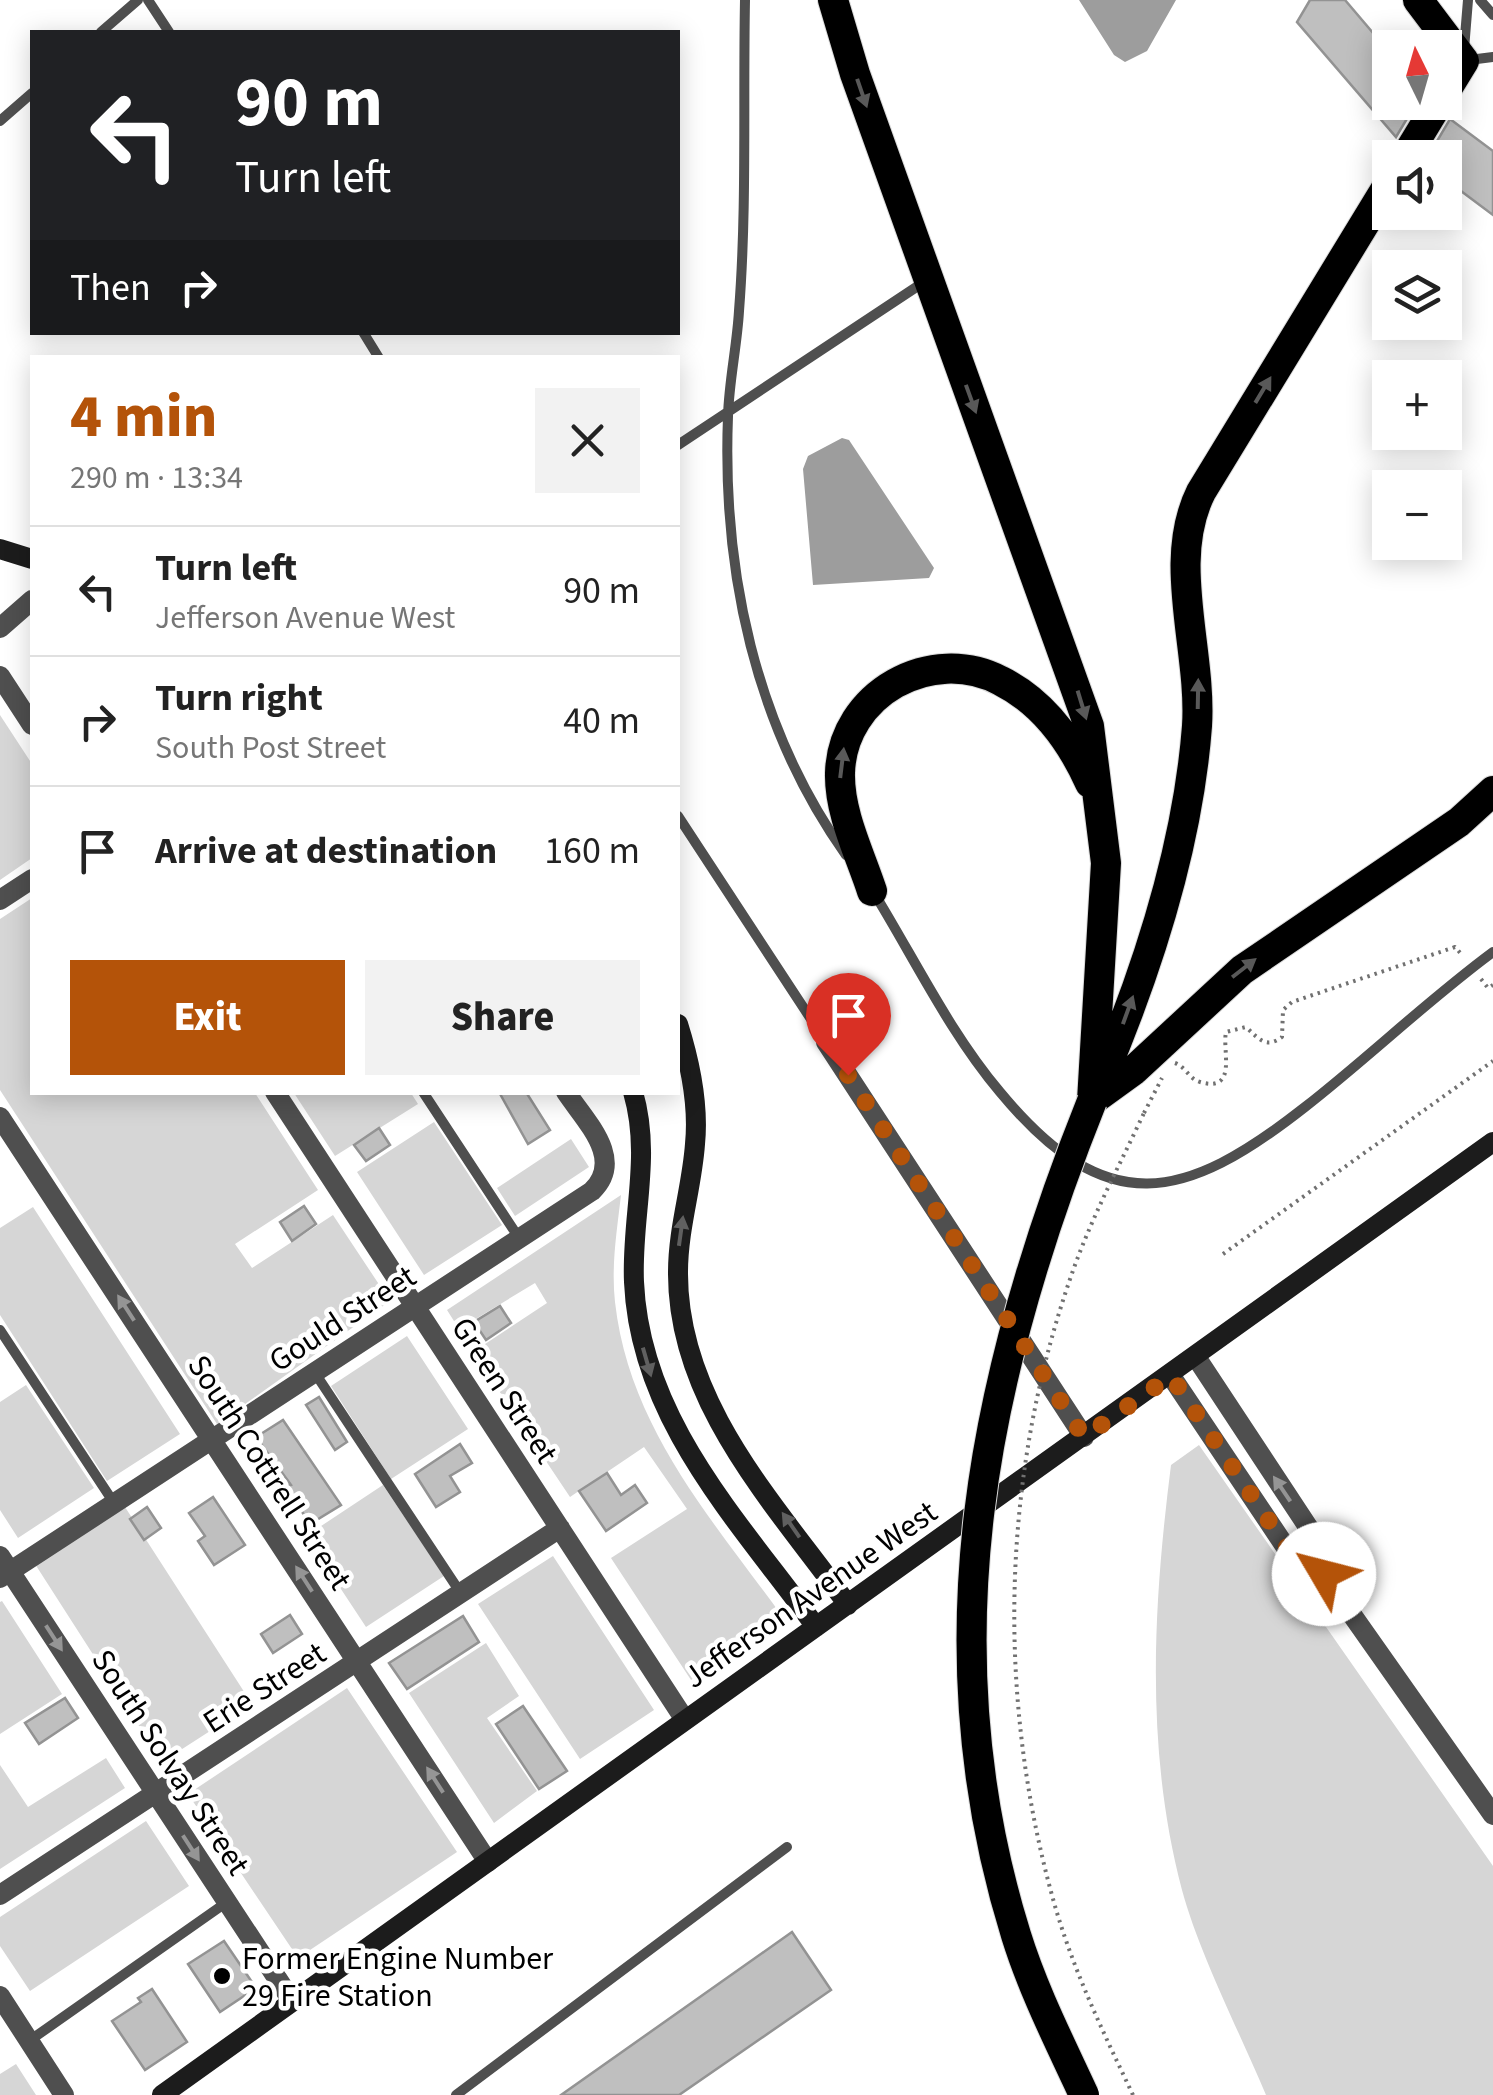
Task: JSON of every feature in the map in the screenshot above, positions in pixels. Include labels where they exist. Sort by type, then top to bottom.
[{"type":"highway","points":[[833,0],[927,279],[1081,698],[1104,825],[1105,916],[1092,1101]]},
{"type":"highway","points":[[1418,0],[1479,59]]},
{"type":"highway","points":[[1084,2095],[1017,1939],[1002,1884],[980,1745],[974,1608],[981,1478],[1005,1352],[1056,1192],[1144,965],[1189,799],[1198,678],[1187,524],[1201,492],[1372,212]]},
{"type":"highway","points":[[872,891],[844,803],[842,754],[866,706],[913,674],[936,669],[976,672],[998,679],[1030,700],[1055,725],[1083,768],[1104,825]]},
{"type":"highway","points":[[1092,1101],[1134,1070],[1242,970],[1460,822],[1493,791]]},
{"type":"main road","points":[[0,549],[30,558]]},
{"type":"main road","points":[[680,1035],[696,1122],[678,1270],[687,1345],[713,1413],[848,1605]]},
{"type":"main road","points":[[632,1095],[643,1176],[634,1283],[638,1328],[652,1383],[690,1454],[816,1627]]},
{"type":"main road","name":"Jefferson Avenue West","points":[[162,2095],[1493,1142]]},
{"type":"street","points":[[0,628],[30,602]]},
{"type":"street","points":[[0,676],[30,721]]},
{"type":"street","points":[[0,900],[30,881]]},
{"type":"street","points":[[826,1042],[1084,1437]]},
{"type":"street","name":"Green Street","points":[[277,1095],[685,1720]]},
{"type":"street","name":"Gould Street","points":[[3,1569],[114,1504],[592,1190],[608,1166],[600,1144],[568,1095]]},
{"type":"street","name":"South Cottrell Street","points":[[0,1117],[488,1862]]},
{"type":"street","points":[[1196,1358],[1318,1542],[1324,1574],[1493,1815]]},
{"type":"street","points":[[1171,1376],[1294,1558],[1324,1574]]},
{"type":"street","name":"Erie Street","points":[[0,1895],[560,1528]]},
{"type":"street","name":"South Solvay Street","points":[[3,1569],[292,2002]]},
{"type":"street","points":[[0,1996],[64,2095]]},
{"type":"lane","points":[[103,30],[138,0]]},
{"type":"lane","points":[[148,0],[167,30]]},
{"type":"lane","points":[[746,0],[740,311],[728,412],[733,554],[755,666],[794,770],[989,1079],[1012,1107],[1075,1162],[1105,1176],[1134,1182],[1190,1180],[1255,1146],[1493,952]]},
{"type":"lane","points":[[1468,0],[1479,59]]},
{"type":"lane","points":[[1480,0],[1493,15]]},
{"type":"lane","points":[[0,121],[30,94]]},
{"type":"lane","points":[[680,444],[927,279]]},
{"type":"lane","points":[[680,819],[826,1042]]},
{"type":"lane","points":[[425,1095],[519,1238]]},
{"type":"lane","points":[[0,1330],[114,1504]]},
{"type":"lane","points":[[315,1372],[460,1593]]},
{"type":"lane","points":[[456,2095],[787,1847]]},
{"type":"lane","points":[[29,2041],[227,1902]]},
{"type":"path","points":[[1133,2095],[1072,1957],[1044,1865],[1021,1732],[1013,1591],[1028,1443],[1048,1351],[1075,1264],[1144,1113],[1175,1064],[1195,1081],[1224,1078],[1228,1068],[1226,1032],[1246,1027],[1263,1043],[1273,1044],[1282,1037],[1282,1010],[1292,1002],[1456,947],[1463,956]]},
{"type":"path","points":[[1482,980],[1488,988],[1493,985]]},
{"type":"path","points":[[1223,1254],[1493,1061]]},
{"type":"shaded area","points":[[1079,0],[1176,0],[1147,51],[1125,62],[1114,55]]},
{"type":"shaded area","points":[[842,438],[849,440],[934,568],[929,578],[813,585],[803,469],[808,456]]},
{"type":"shaded area","points":[[0,715],[30,761],[30,859],[0,880]]},
{"type":"shaded area","points":[[30,899],[30,1095],[256,1095],[318,1190],[235,1244],[252,1268],[333,1215],[390,1301],[217,1424],[0,1090],[0,919]]},
{"type":"shaded area","points":[[295,1095],[412,1095],[418,1104],[335,1156]]},
{"type":"shaded area","points":[[434,1122],[502,1225],[424,1275],[357,1172]]},
{"type":"shaded area","points":[[571,1139],[589,1167],[515,1216],[497,1188]]},
{"type":"shaded area","points":[[621,1195],[614,1262],[615,1302],[623,1347],[637,1390],[677,1469],[782,1616],[691,1680],[611,1558],[687,1509],[644,1447],[570,1497],[473,1352],[547,1303],[535,1283],[459,1329],[447,1310]]},
{"type":"shaded area","points":[[33,1207],[180,1434],[107,1481],[0,1315],[0,1228]]},
{"type":"shaded area","points":[[407,1336],[468,1429],[391,1479],[331,1386]]},
{"type":"shaded area","points":[[26,1385],[94,1488],[18,1538],[0,1510],[0,1402]]},
{"type":"shaded area","points":[[1199,1445],[1493,1866],[1493,2095],[1266,2095],[1189,1914],[1162,1784],[1156,1678],[1165,1518],[1171,1465]]},
{"type":"shaded area","points":[[383,1485],[444,1576],[366,1627],[306,1536]]},
{"type":"shaded area","points":[[125,1507],[252,1704],[162,1762],[35,1564]]},
{"type":"shaded area","points":[[553,1556],[654,1710],[580,1759],[478,1604]]},
{"type":"shaded area","points":[[0,1602],[62,1694],[0,1734]]},
{"type":"shaded area","points":[[486,1643],[519,1696],[487,1718],[537,1791],[494,1823],[409,1693]]},
{"type":"shaded area","points":[[347,1688],[457,1852],[298,1958],[188,1794]]},
{"type":"shaded area","points":[[106,1758],[125,1788],[0,1869],[0,1765],[28,1807]]},
{"type":"shaded area","points":[[146,1821],[189,1886],[30,1991],[0,1946],[0,1917]]},
{"type":"shaded area","points":[[16,2064],[36,2095],[0,2095],[0,2074]]},
{"type":"building","points":[[1310,0],[1345,0],[1372,32],[1372,109],[1297,22]]},
{"type":"building","points":[[1381,120],[1406,120],[1396,137]]},
{"type":"building","points":[[1451,120],[1493,151],[1493,215],[1462,192],[1462,140],[1438,140]]},
{"type":"building","points":[[501,1095],[528,1095],[550,1130],[528,1144]]},
{"type":"building","points":[[379,1128],[390,1145],[366,1161],[354,1145]]},
{"type":"building","points":[[304,1206],[316,1224],[292,1241],[280,1222]]},
{"type":"building","points":[[500,1306],[511,1323],[486,1340],[474,1322]]},
{"type":"building","points":[[319,1397],[347,1442],[335,1450],[306,1405]]},
{"type":"building","points":[[283,1420],[341,1505],[310,1524],[286,1487],[291,1485],[256,1437]]},
{"type":"building","points":[[460,1444],[472,1463],[450,1476],[460,1492],[436,1507],[415,1474]]},
{"type":"building","points":[[607,1473],[621,1495],[635,1485],[647,1503],[606,1531],[579,1491]]},
{"type":"building","points":[[213,1497],[245,1545],[214,1565],[198,1541],[205,1536],[189,1513]]},
{"type":"building","points":[[147,1507],[161,1528],[144,1540],[130,1519]]},
{"type":"building","points":[[290,1615],[302,1634],[273,1653],[261,1634]]},
{"type":"building","points":[[463,1616],[479,1642],[407,1689],[389,1663]]},
{"type":"building","points":[[65,1698],[78,1718],[39,1744],[25,1723]]},
{"type":"building","points":[[523,1706],[567,1771],[539,1789],[496,1724]]},
{"type":"building","points":[[792,1932],[831,1990],[679,2095],[561,2095]]},
{"type":"building","name":"Former Engine Number 29 Fire Station","points":[[224,1941],[256,1988],[220,2012],[188,1964]]},
{"type":"building","points":[[152,1989],[187,2042],[145,2070],[112,2021],[141,2002],[138,1998]]},
{"type":"place","name":"Former Engine Number 29 Fire Station","points":[[222,1976]]},
{"type":"route","points":[[848,1075],[1084,1437],[1171,1376],[1294,1558],[1324,1574]]}]
